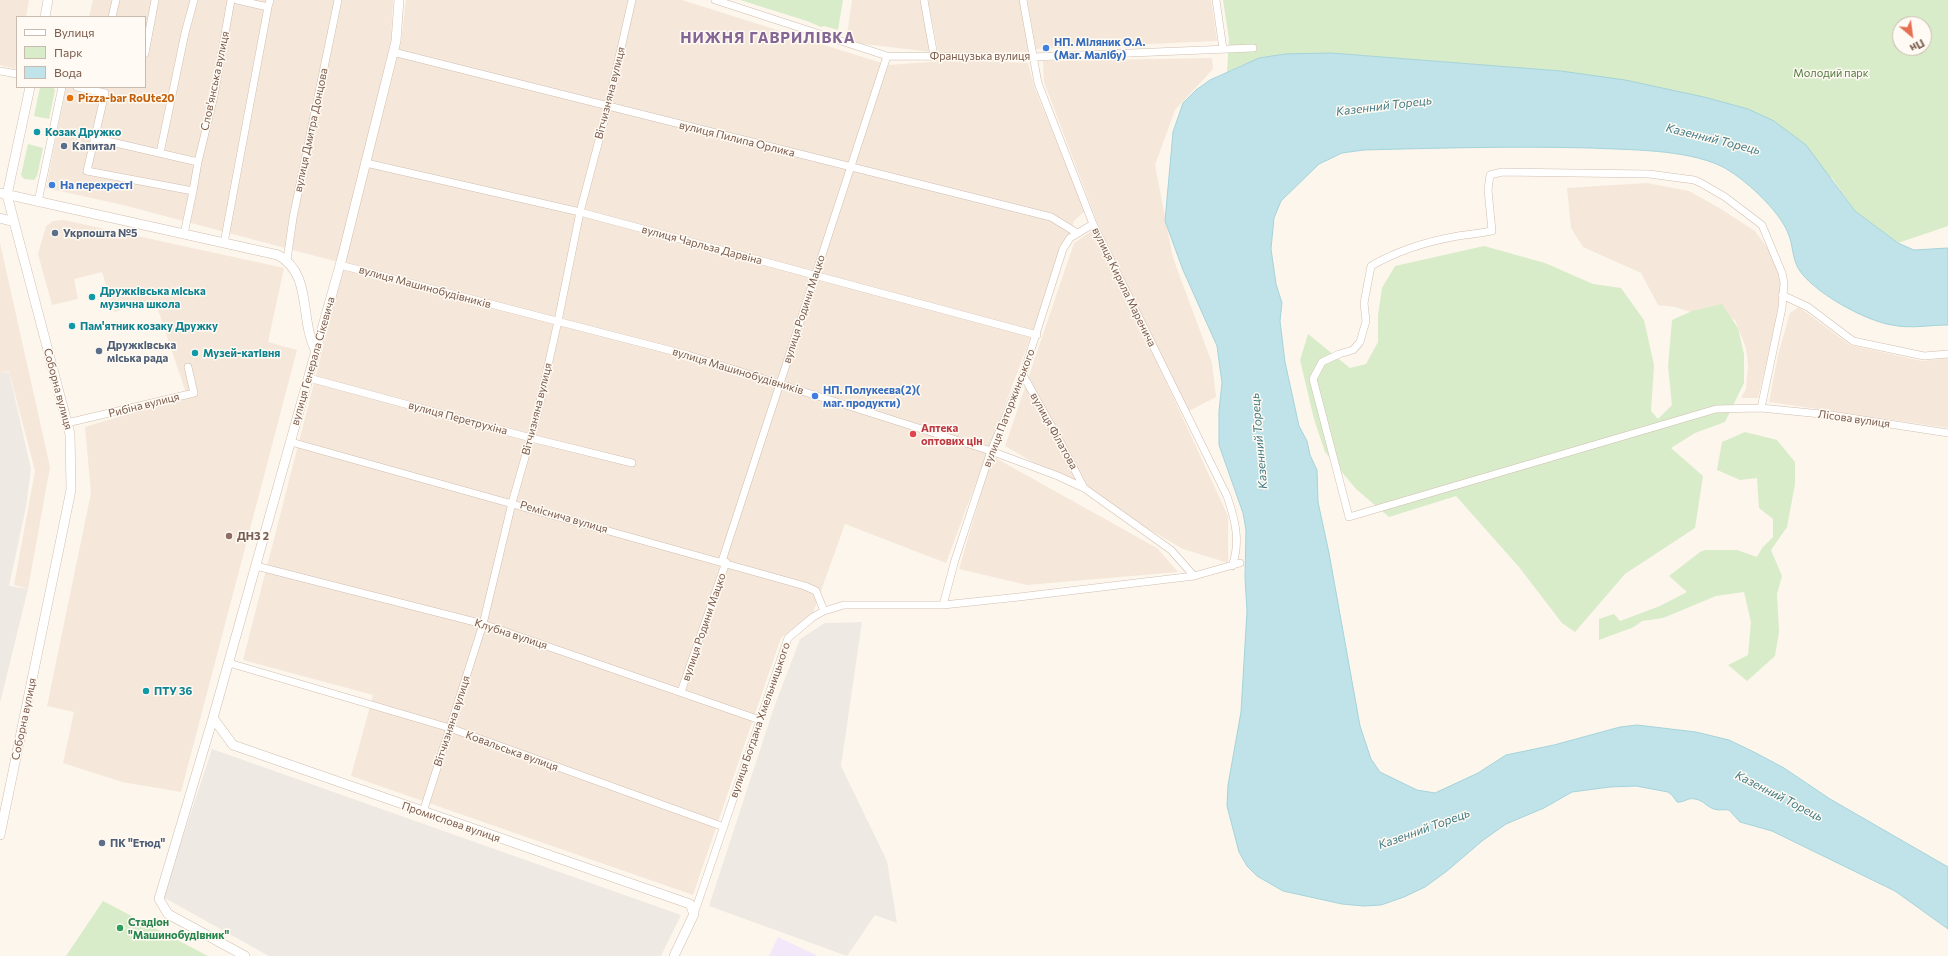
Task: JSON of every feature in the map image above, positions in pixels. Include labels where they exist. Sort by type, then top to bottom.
[{"type":"street","points":[[45,16],[48,0]]},
{"type":"street","points":[[112,16],[116,0]]},
{"type":"street","points":[[146,48],[156,0]]},
{"type":"street","points":[[160,153],[185,33],[194,0]]},
{"type":"street","name":"Слов'янська вулиця","points":[[184,234],[198,162],[214,96],[232,0]]},
{"type":"street","points":[[224,242],[269,4],[237,0]]},
{"type":"street","name":"вулиця Дмитра Донцова","points":[[287,260],[293,218],[338,0]]},
{"type":"street","name":"вулиця Генерала Сікевича","points":[[245,956],[168,914],[159,899],[229,663],[340,265],[396,41],[399,0]]},
{"type":"street","name":"Вітчизняна вулиця","points":[[423,812],[483,624],[558,322],[580,212],[608,106],[632,0]]},
{"type":"street","name":"Французька вулиця","points":[[715,0],[887,56],[1033,57],[1253,48]]},
{"type":"street","points":[[924,0],[934,56]]},
{"type":"street","name":"вулиця Кирила Маренича","points":[[1023,0],[1038,83],[1093,224],[1227,496],[1236,521],[1237,545],[1232,566]]},
{"type":"street","points":[[1216,0],[1223,49]]},
{"type":"street","name":"вулиця Пилипа Орлика","points":[[393,52],[1051,218],[1077,233]]},
{"type":"street","name":"вулиця Родини Мацко","points":[[681,692],[887,56]]},
{"type":"street","points":[[0,70],[16,74]]},
{"type":"street","name":"Соборна вулиця","points":[[0,835],[71,490],[70,434],[14,222],[4,194],[30,88]]},
{"type":"street","points":[[38,202],[62,88]]},
{"type":"street","points":[[84,88],[105,92],[87,171],[193,191]]},
{"type":"street","points":[[94,138],[198,162]]},
{"type":"street","name":"вулиця Чарльза Дарвіна","points":[[366,163],[580,212],[1036,335]]},
{"type":"street","name":"Лісова вулиця","points":[[1782,295],[1782,273],[1762,226],[1725,197],[1701,182],[1649,174],[1502,172],[1490,175],[1488,190],[1492,231],[1458,236],[1414,248],[1390,256],[1371,266],[1364,303],[1366,321],[1360,342],[1353,350],[1339,354],[1322,362],[1313,379],[1349,517],[1716,409],[1760,408],[1831,415],[1948,433]]},
{"type":"street","points":[[4,194],[278,255],[287,260],[294,268],[301,282],[310,341],[316,351]]},
{"type":"street","points":[[0,218],[14,222]]},
{"type":"street","name":"вулиця Паторжинського","points":[[943,604],[991,451],[1022,375],[1063,248],[1070,238],[1093,224]]},
{"type":"street","name":"вулиця Машинобудівників","points":[[340,265],[688,355],[991,451],[1058,476],[1084,488],[1171,550],[1194,576]]},
{"type":"street","points":[[1760,408],[1775,341],[1782,295],[1808,307],[1853,341],[1924,356],[1948,354]]},
{"type":"street","name":"Рибіна вулиця","points":[[67,424],[194,393],[188,367]]},
{"type":"street","name":"вулиця Філатова","points":[[1022,375],[1063,447],[1084,488]]},
{"type":"street","name":"вулиця Перетрухіна","points":[[309,378],[530,438],[632,463]]},
{"type":"street","name":"Реміснича вулиця","points":[[290,442],[724,562],[805,586],[816,591],[824,611]]},
{"type":"street","name":"вулиця Богдана Хмельницького","points":[[674,956],[694,914],[788,638],[813,617],[824,611],[844,605],[943,604],[1194,576],[1240,563]]},
{"type":"street","name":"Клубна вулиця","points":[[256,566],[483,624],[760,720]]},
{"type":"street","name":"Ковальська вулиця","points":[[229,663],[450,728],[724,827]]},
{"type":"street","name":"Промислова вулиця","points":[[213,718],[233,745],[690,904],[694,914]]},
{"type":"shaded area","points":[[0,0],[29,0],[26,16],[16,16],[15,69],[0,65]]},
{"type":"shaded area","points":[[93,0],[393,0],[391,40],[338,262],[123,205],[46,188],[66,88],[146,88],[146,16],[89,16]]},
{"type":"shaded area","points":[[406,0],[682,0],[888,65],[956,60],[1028,63],[1035,89],[1085,211],[1074,221],[946,563],[845,524],[813,613],[781,638],[693,895],[351,776],[373,695],[243,660],[401,43]]},
{"type":"shaded area","points":[[852,0],[922,0],[931,52],[846,42]]},
{"type":"shaded area","points":[[928,0],[1021,0],[1030,52],[938,52]]},
{"type":"shaded area","points":[[1027,0],[1211,0],[1217,41],[1036,49]]},
{"type":"shaded area","points":[[1212,58],[1213,69],[1175,110],[1155,165],[1173,258],[1212,363],[1216,397],[1187,412],[1097,222],[1044,82],[1043,61]]},
{"type":"shaded area","points":[[1647,183],[1689,191],[1721,209],[1755,231],[1772,254],[1780,275],[1780,305],[1758,398],[1741,398],[1746,389],[1748,366],[1746,348],[1735,320],[1714,310],[1697,314],[1675,307],[1658,305],[1641,273],[1583,247],[1571,228],[1567,188]]},
{"type":"shaded area","points":[[64,220],[284,268],[268,342],[297,350],[181,792],[122,782],[63,763],[74,712],[47,706],[91,493],[85,427],[187,396],[155,301],[114,312],[102,272],[74,279],[78,299],[52,305],[38,254],[46,226],[53,221]]},
{"type":"shaded area","points":[[1093,230],[1162,373],[1228,516],[1228,563],[1183,549],[1005,446],[1074,243]]},
{"type":"shaded area","points":[[0,243],[50,467],[28,589],[14,585],[35,471],[9,371],[0,373]]},
{"type":"shaded area","points":[[1799,307],[1850,345],[1922,361],[1948,358],[1948,428],[1769,402],[1778,355],[1790,313]]},
{"type":"shaded area","points":[[9,372],[31,469],[26,507],[9,586],[28,589],[0,703],[0,373]]},
{"type":"shaded area","points":[[992,456],[1157,548],[1178,572],[1027,585],[959,569]]},
{"type":"shaded area","points":[[862,622],[841,766],[887,861],[897,923],[875,915],[847,956],[709,906],[773,710],[800,639],[825,623]]},
{"type":"shaded area","points":[[212,749],[681,915],[661,956],[269,956],[163,897]]},
{"type":"shaded area","points":[[778,937],[818,956],[769,956]]},
{"type":"green space","points":[[740,0],[843,0],[838,30],[824,26],[821,27],[807,21]]},
{"type":"green space","name":"Молодий парк","points":[[1223,0],[1948,0],[1948,226],[1898,243],[1855,211],[1832,178],[1561,71],[1331,53],[1245,64],[1227,72],[1229,39]]},
{"type":"green space","points":[[40,88],[54,88],[55,90],[49,119],[34,116]]},
{"type":"green space","points":[[28,144],[43,148],[37,176],[34,180],[24,179],[21,175]]},
{"type":"green space","points":[[1484,246],[1545,263],[1593,284],[1621,288],[1644,320],[1654,365],[1651,411],[1658,419],[1672,405],[1668,366],[1672,320],[1692,311],[1722,304],[1738,328],[1744,354],[1744,383],[1725,422],[1695,433],[1671,448],[1703,476],[1695,528],[1625,574],[1575,632],[1562,623],[1519,567],[1456,496],[1389,517],[1356,489],[1325,452],[1314,419],[1300,360],[1308,334],[1350,368],[1366,364],[1378,342],[1378,315],[1382,288],[1395,266]]},
{"type":"green space","points":[[1745,432],[1777,440],[1795,462],[1795,484],[1787,527],[1771,550],[1782,576],[1777,594],[1779,632],[1775,656],[1747,681],[1728,665],[1748,655],[1751,622],[1744,592],[1716,596],[1663,618],[1642,621],[1634,627],[1599,640],[1599,619],[1614,614],[1620,621],[1660,606],[1687,592],[1669,576],[1700,552],[1705,550],[1737,550],[1757,557],[1762,548],[1773,537],[1773,519],[1759,508],[1757,478],[1740,480],[1717,470],[1722,442]]},
{"type":"green space","name":"Стадіон \"Машинобудівник\"","points":[[103,901],[208,956],[66,956]]},
{"type":"water","name":"Казенний Торець","points":[[1331,53],[1561,71],[1625,80],[1704,97],[1748,109],[1774,121],[1806,145],[1855,211],[1898,243],[1914,250],[1948,248],[1948,325],[1913,327],[1892,325],[1868,318],[1840,304],[1814,286],[1798,268],[1788,233],[1777,214],[1749,186],[1721,166],[1691,156],[1657,151],[1562,147],[1505,147],[1364,150],[1342,153],[1319,164],[1281,201],[1274,218],[1271,249],[1276,284],[1282,303],[1280,321],[1285,362],[1299,426],[1307,441],[1310,455],[1317,470],[1318,502],[1329,553],[1360,726],[1371,759],[1380,772],[1417,790],[1435,793],[1478,773],[1506,755],[1554,745],[1620,727],[1637,725],[1696,732],[1729,740],[1784,768],[1830,799],[1948,867],[1948,929],[1895,891],[1772,831],[1740,822],[1729,810],[1714,809],[1698,800],[1693,799],[1677,802],[1668,792],[1636,786],[1610,787],[1572,792],[1544,808],[1506,824],[1482,841],[1447,871],[1425,887],[1404,897],[1381,905],[1364,906],[1342,904],[1283,891],[1257,876],[1247,866],[1239,852],[1227,806],[1228,785],[1241,712],[1247,611],[1245,578],[1246,530],[1243,513],[1219,445],[1219,411],[1222,383],[1217,346],[1183,270],[1165,221],[1173,132],[1183,103],[1196,90],[1210,80],[1259,58],[1285,54]]},
{"type":"place","name":"НП. Міляник О.А. (Маг. Малібу)","points":[[1046,48]]},
{"type":"place","name":"Pizza-bar RoUte20","points":[[70,98]]},
{"type":"place","name":"Козак Дружко","points":[[37,132]]},
{"type":"place","name":"Капитал","points":[[64,146]]},
{"type":"place","name":"На перехресті","points":[[52,185]]},
{"type":"place","name":"Укрпошта №5","points":[[55,233]]},
{"type":"place","name":"Дружківська міська музична школа","points":[[92,297]]},
{"type":"place","name":"Пам'ятник козаку Дружку","points":[[72,326]]},
{"type":"place","name":"Дружківська міська рада","points":[[99,351]]},
{"type":"place","name":"Музей-катівня","points":[[195,353]]},
{"type":"place","name":"НП. Полукеєва(2)( маг. продукти)","points":[[815,396]]},
{"type":"place","name":"Аптека оптових цін","points":[[913,434]]},
{"type":"place","name":"ДНЗ 2","points":[[229,536]]},
{"type":"place","name":"ПТУ 36","points":[[146,691]]},
{"type":"place","name":"ПК \"Етюд\"","points":[[102,843]]},
{"type":"place","name":"Стадіон \"Машинобудівник\"","points":[[120,928]]},
{"type":"district","name":"НИЖНЯ ГАВРИЛІВКА","points":[[768,38]]}]
